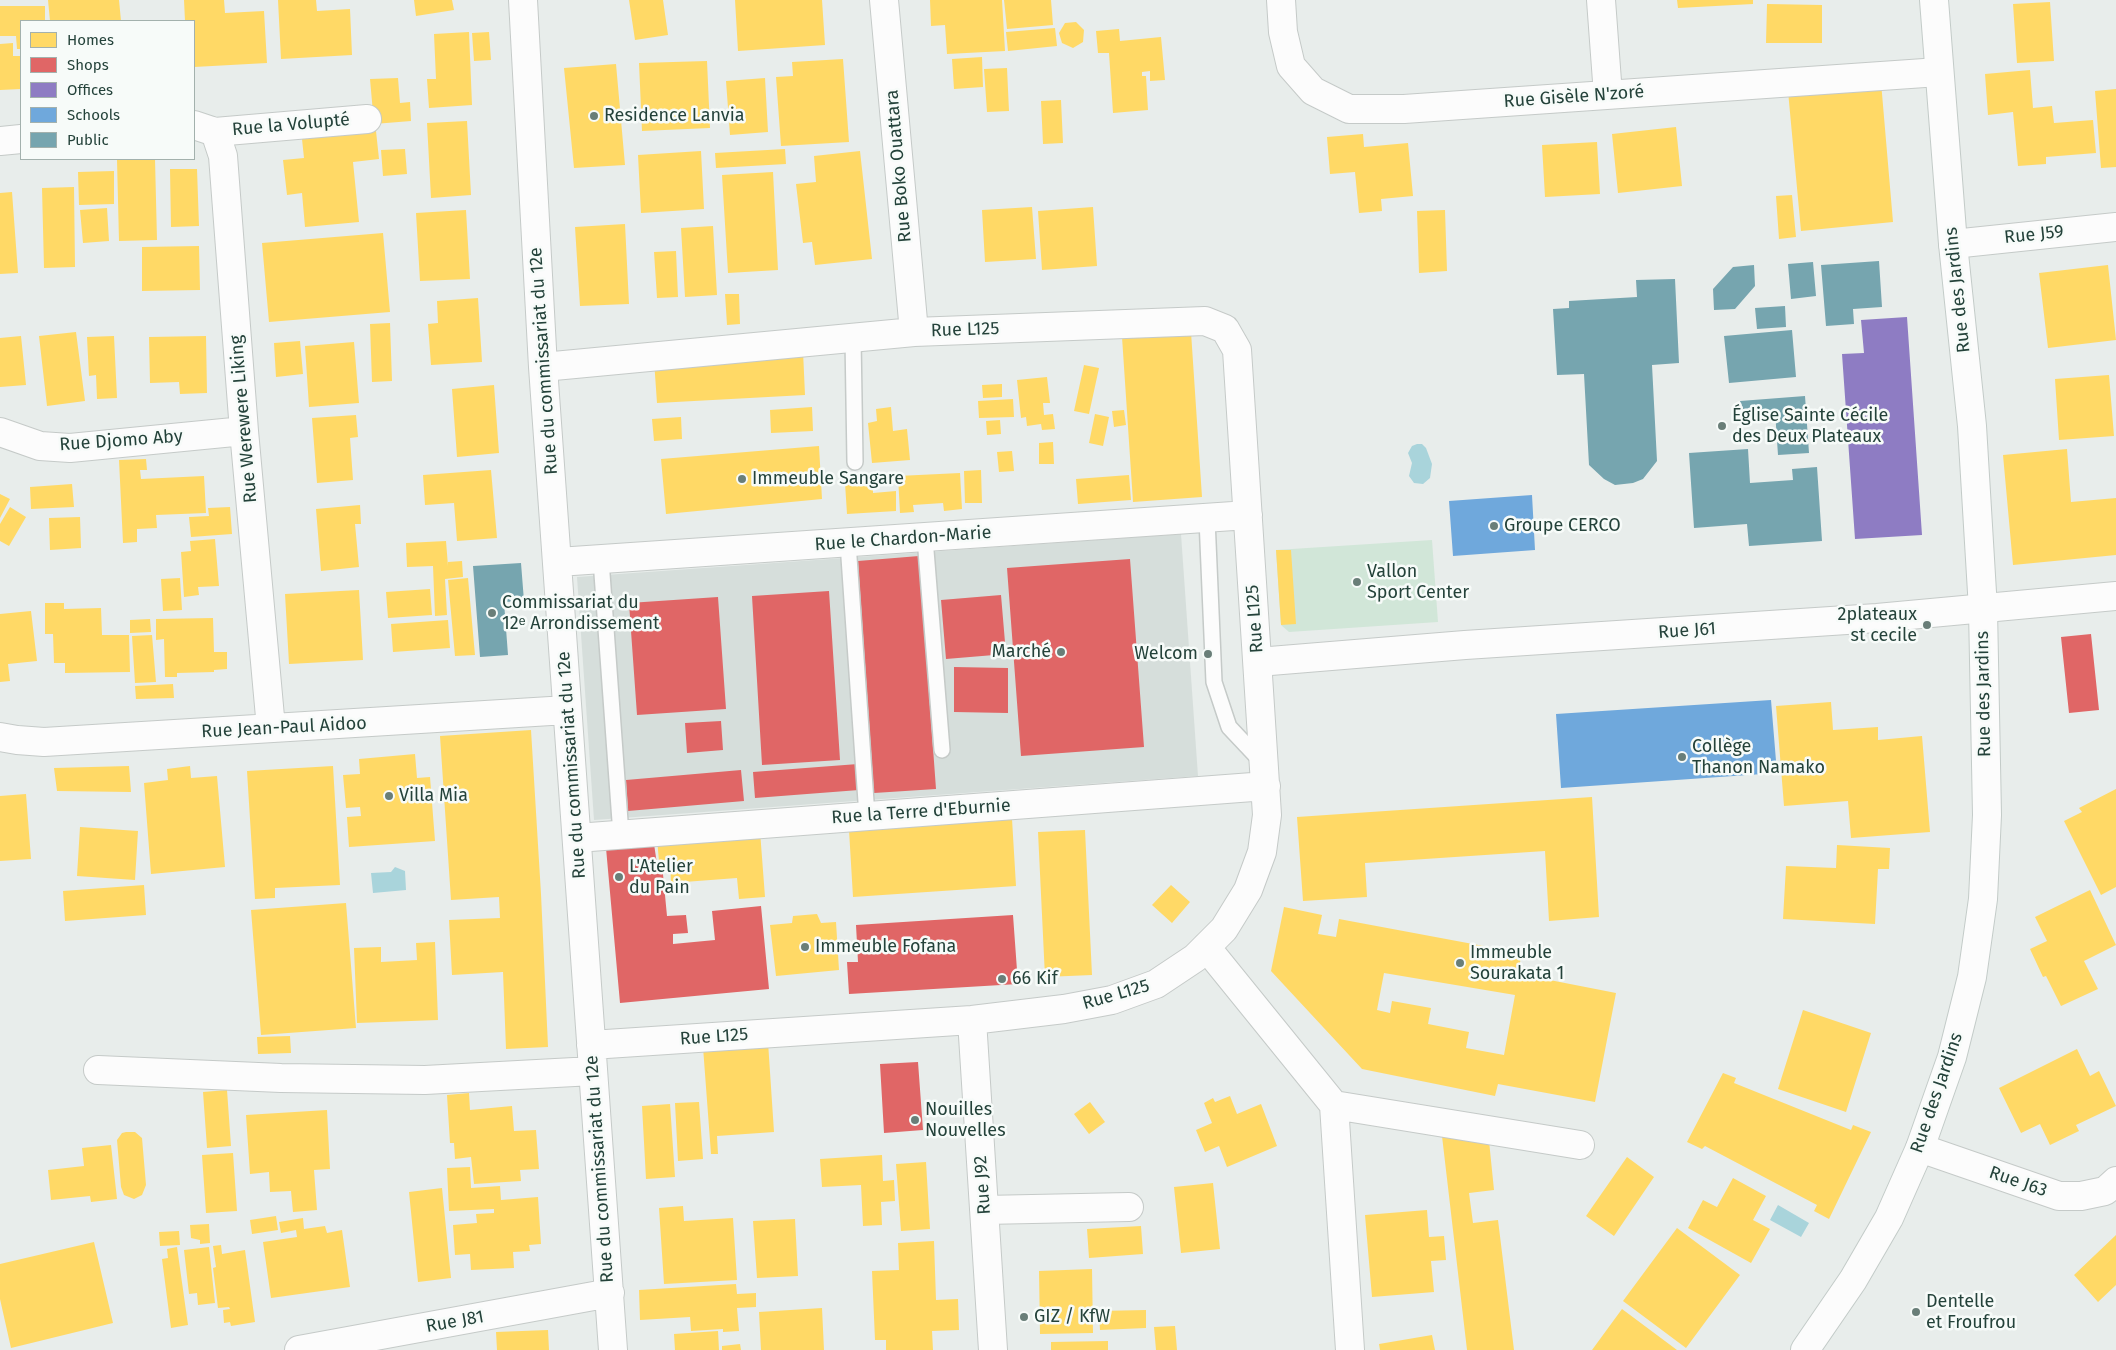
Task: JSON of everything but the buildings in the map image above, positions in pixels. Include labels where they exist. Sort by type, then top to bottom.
[{"type":"street","name":"Rue du commissariat du 12e","points":[[523,0],[543,367],[613,1350]]},
{"type":"street","name":"Rue Boko Ouattara","points":[[884,0],[914,332]]},
{"type":"street","name":"Rue Gisèle N'zoré","points":[[1281,0],[1283,32],[1291,66],[1313,92],[1349,109],[1404,108],[1939,72]]},
{"type":"street","points":[[1601,0],[1608,95]]},
{"type":"street","name":"Rue des Jardins","points":[[1805,1350],[1853,1280],[1889,1218],[1920,1148],[1954,1048],[1972,977],[1983,899],[1987,815],[1983,609],[1972,426],[1953,244],[1934,0]]},
{"type":"street","name":"Rue la Volupté","points":[[204,128],[367,119]]},
{"type":"street","name":"Rue Werewere Liking","points":[[204,128],[223,156],[244,431],[271,728]]},
{"type":"street","points":[[0,141],[20,139]]},
{"type":"street","name":"Rue J59","points":[[1953,244],[2116,227]]},
{"type":"street","name":"Rue L125","points":[[98,1070],[281,1078],[424,1080],[592,1058],[1064,1009],[1112,1000],[1156,984],[1195,958],[1224,929],[1248,890],[1262,852],[1267,816],[1237,350],[1225,329],[1205,321],[914,332],[543,367]]},
{"type":"street","name":"Rue Djomo Aby","points":[[0,432],[40,446],[70,448],[244,431]]},
{"type":"street","name":"Rue le Chardon-Marie","points":[[558,562],[1248,516]]},
{"type":"street","name":"Rue J61","points":[[1258,662],[1465,645],[1878,618],[2116,596]]},
{"type":"street","name":"Rue Jean-Paul Aidoo","points":[[0,737],[44,742],[567,710]]},
{"type":"street","name":"Rue la Terre d'Eburnie","points":[[577,838],[868,816],[1265,775]]},
{"type":"street","points":[[1206,947],[1334,1105],[1350,1350]]},
{"type":"street","name":"Rue J92","points":[[972,1020],[993,1350]]},
{"type":"street","points":[[1334,1105],[1580,1144]]},
{"type":"street","name":"Rue J63","points":[[1920,1148],[2059,1196],[2081,1196],[2105,1190],[2116,1181]]},
{"type":"street","points":[[984,1210],[1129,1207]]},
{"type":"street","name":"Rue J81","points":[[300,1350],[610,1293]]},
{"type":"lane","points":[[853,338],[856,462]]},
{"type":"lane","points":[[1207,519],[1214,682],[1229,726],[1265,775]]},
{"type":"lane","points":[[925,538],[942,750]]},
{"type":"lane","points":[[848,543],[868,816]]},
{"type":"lane","points":[[600,560],[621,834]]},
{"type":"shaded area","points":[[1181,534],[1198,776],[594,820],[577,577]]},
{"type":"green space","name":"Vallon Sport Center","points":[[1432,540],[1438,622],[1289,632],[1281,625],[1276,550]]},
{"type":"water","points":[[1422,444],[1426,448],[1432,464],[1430,478],[1423,484],[1414,483],[1409,476],[1412,463],[1408,453],[1412,446]]},
{"type":"water","points":[[395,867],[405,871],[406,890],[373,893],[371,873],[391,872]]},
{"type":"water","points":[[1778,1205],[1809,1223],[1801,1237],[1770,1220]]},
{"type":"place","name":"Residence Lanvia","points":[[594,116]]},
{"type":"place","name":"Église Sainte Cécile des Deux Plateaux","points":[[1722,426]]},
{"type":"place","name":"Immeuble Sangare","points":[[742,479]]},
{"type":"place","name":"Groupe CERCO","points":[[1494,526]]},
{"type":"place","name":"Vallon Sport Center","points":[[1357,582]]},
{"type":"place","name":"Commissariat du 12ᵉ Arrondissement","points":[[492,613]]},
{"type":"place","name":"2plateaux st cecile","points":[[1927,625]]},
{"type":"place","name":"Marché","points":[[1061,652]]},
{"type":"place","name":"Welcom","points":[[1208,654]]},
{"type":"place","name":"Collège Thanon Namako","points":[[1682,757]]},
{"type":"place","name":"Villa Mia","points":[[389,796]]},
{"type":"place","name":"L'Atelier du Pain","points":[[619,877]]},
{"type":"place","name":"Immeuble Fofana","points":[[805,947]]},
{"type":"place","name":"Immeuble Sourakata 1","points":[[1460,963]]},
{"type":"place","name":"66 Kif","points":[[1002,979]]},
{"type":"place","name":"Nouilles Nouvelles","points":[[915,1120]]},
{"type":"place","name":"Dentelle et Froufrou","points":[[1916,1312]]},
{"type":"place","name":"GIZ / KfW","points":[[1024,1317]]}]
